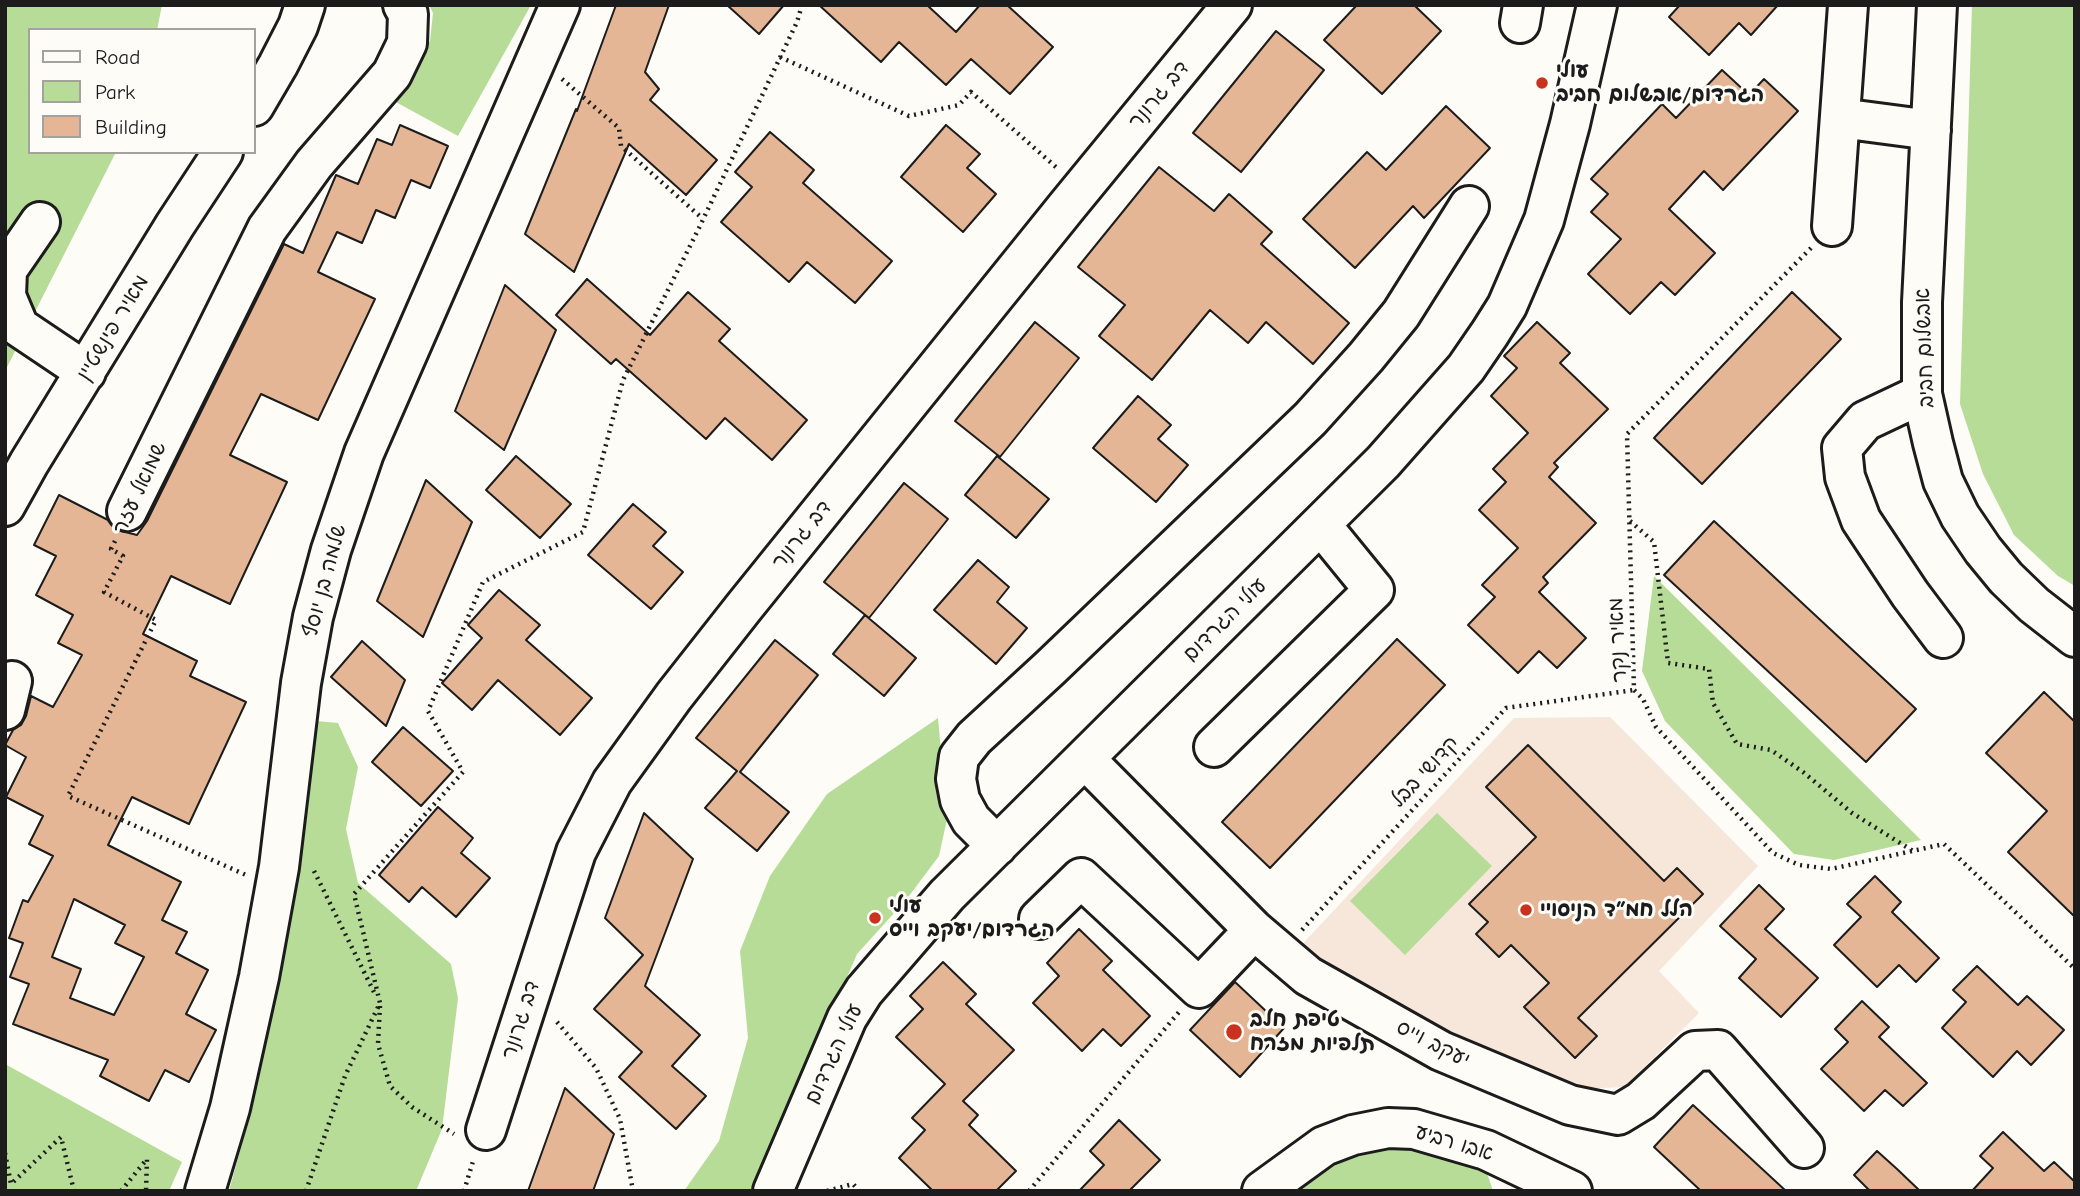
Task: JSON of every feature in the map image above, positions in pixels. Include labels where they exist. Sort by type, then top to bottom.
[{"type":"street","points":[[256,103],[298,26],[304,5]]},
{"type":"street","name":"שמואל עזר","points":[[127,511],[267,229],[314,164],[392,74],[407,43],[408,13],[403,5]]},
{"type":"street","name":"שלמה בן יוסף","points":[[209,1180],[233,1095],[275,888],[301,682],[313,617],[331,550],[364,453],[560,5]]},
{"type":"street","name":"דב גרונר","points":[[471,1132],[530,993],[576,852],[612,782],[633,750],[744,607],[1232,5]]},
{"type":"street","name":"עולי הגרדום","points":[[773,1191],[847,1018],[864,991],[947,895],[1321,525],[1383,462],[1466,368],[1507,306],[1544,220],[1570,124],[1597,5]]},
{"type":"street","points":[[1832,226],[1848,5]]},
{"type":"street","name":"אבשלום חביב","points":[[1937,5],[1922,302],[1922,394],[1942,481],[1960,516],[2006,578],[2034,605],[2075,637]]},
{"type":"street","points":[[1840,118],[1931,130]]},
{"type":"street","name":"מאיר פינשטיין","points":[[5,506],[29,463],[222,154]]},
{"type":"street","points":[[997,846],[971,820],[960,800],[956,779],[959,757],[974,738],[1310,419],[1401,314],[1469,206]]},
{"type":"street","points":[[40,222],[7,270],[6,296],[19,327],[86,372]]},
{"type":"street","points":[[1922,394],[1865,421],[1842,447],[1845,477],[1861,520],[1943,638]]},
{"type":"street","points":[[1214,747],[1374,590],[1321,525]]},
{"type":"street","name":"יעקב וייס","points":[[1084,759],[1267,942],[1308,976],[1441,1051],[1570,1105],[1618,1115],[1641,1101],[1695,1051],[1718,1050],[1804,1148]]},
{"type":"street","points":[[1039,919],[1081,878],[1199,988],[1267,942]]},
{"type":"street","name":"אבו רביע","points":[[1262,1191],[1324,1146],[1353,1135],[1388,1128],[1414,1129],[1486,1150],[1510,1175],[1572,1191]]},
{"type":"path","points":[[471,1132],[412,1107],[390,1086],[378,1044],[380,1003],[354,894],[463,772],[428,710],[483,582],[583,532],[622,380],[703,219],[802,5]]},
{"type":"path","points":[[537,57],[618,128],[621,146],[703,219]]},
{"type":"path","points":[[780,57],[909,116],[959,105],[971,92],[1081,189]]},
{"type":"path","name":"מאיר נקר","points":[[1832,226],[1627,434],[1634,690],[1643,699],[1656,727],[1773,853],[1798,865],[1831,869],[1944,844],[2075,969]]},
{"type":"path","name":"שמואל עזר","points":[[127,511],[111,550],[123,556],[104,592],[156,620],[68,796],[275,888]]},
{"type":"path","points":[[1629,520],[1654,542],[1668,663],[1709,669],[1713,703],[1737,744],[1771,750],[1803,772],[1852,813],[1913,851]]},
{"type":"path","name":"קדושי בבל","points":[[1267,942],[1506,708],[1634,690]]},
{"type":"path","points":[[308,860],[380,1003]]},
{"type":"path","points":[[1029,1191],[1199,988]]},
{"type":"path","points":[[530,993],[596,1068],[620,1119],[633,1191]]},
{"type":"path","points":[[306,1191],[345,1076],[380,1003]]},
{"type":"path","points":[[5,1153],[11,1184],[61,1137],[74,1191]]},
{"type":"path","points":[[121,1191],[147,1160],[146,1191]]},
{"type":"path","points":[[828,1191],[853,1184],[859,1191]]},
{"type":"shaded area","name":"הלל חמ״ד הניסויי","points":[[1610,717],[1758,866],[1659,971],[1699,1013],[1624,1087],[1576,1089],[1437,1042],[1293,954],[1514,718]]},
{"type":"green space","points":[[5,5],[162,5],[157,28],[28,28],[28,154],[115,154],[5,371]]},
{"type":"green space","points":[[429,5],[531,5],[458,136],[394,101],[430,41],[433,13]]},
{"type":"green space","points":[[1972,5],[2075,5],[2075,586],[2058,576],[2014,535],[1983,474],[1960,404]]},
{"type":"green space","points":[[1654,576],[1921,840],[1834,860],[1794,854],[1665,721],[1642,671]]},
{"type":"green space","points":[[938,718],[947,819],[939,856],[906,900],[857,954],[755,1191],[684,1191],[719,1141],[748,1038],[740,951],[770,876],[827,794]]},
{"type":"green space","points":[[316,721],[338,723],[358,767],[346,829],[358,883],[451,964],[458,998],[442,1129],[416,1191],[229,1191],[246,1129]]},
{"type":"green space","points":[[1437,813],[1492,866],[1405,955],[1350,901]]},
{"type":"green space","points":[[5,1064],[182,1162],[169,1191],[5,1191]]},
{"type":"green space","points":[[1402,1142],[1485,1167],[1493,1191],[1281,1191],[1291,1181],[1351,1157]]},
{"type":"building","points":[[616,5],[669,5],[645,72],[659,89],[650,100],[717,160],[686,195],[629,144],[574,272],[525,234],[576,109],[577,111]]},
{"type":"building","points":[[727,5],[784,5],[759,34]]},
{"type":"building","points":[[819,5],[927,5],[956,32],[980,5],[1007,5],[1053,47],[1010,94],[971,59],[946,85],[899,42],[881,62]]},
{"type":"building","points":[[1357,5],[1414,5],[1441,31],[1382,94],[1324,40]]},
{"type":"building","points":[[1680,5],[1778,5],[1751,35],[1739,23],[1709,55],[1669,17]]},
{"type":"building","points":[[1276,31],[1324,70],[1241,172],[1193,133]]},
{"type":"building","points":[[1722,70],[1749,95],[1764,79],[1798,111],[1723,190],[1704,171],[1669,209],[1715,253],[1675,295],[1661,282],[1630,314],[1588,274],[1621,239],[1591,212],[1608,194],[1591,179],[1662,104],[1676,118]]},
{"type":"building","points":[[1446,106],[1490,148],[1424,218],[1413,206],[1355,268],[1303,219],[1367,152],[1386,170]]},
{"type":"building","points":[[400,125],[448,146],[430,188],[411,180],[395,218],[376,210],[362,243],[337,232],[318,272],[375,299],[318,420],[261,394],[230,455],[287,482],[230,604],[171,576],[143,634],[197,661],[190,676],[246,702],[189,824],[132,797],[108,845],[181,882],[162,920],[187,932],[176,953],[208,970],[186,1014],[216,1030],[189,1082],[165,1070],[149,1101],[100,1076],[108,1060],[13,1024],[29,984],[10,977],[23,943],[9,938],[23,900],[28,902],[53,856],[29,844],[43,816],[6,797],[26,757],[5,745],[13,730],[21,725],[26,716],[31,696],[53,707],[82,655],[58,643],[73,615],[36,595],[56,556],[34,545],[59,495],[108,520],[117,530],[137,535],[147,521],[284,244],[303,253],[336,175],[358,184],[377,139],[392,145]],"holes":[[[74,899],[125,925],[115,943],[144,957],[114,1015],[70,998],[81,969],[52,957]]]},
{"type":"building","points":[[946,125],[980,154],[967,168],[996,194],[963,232],[901,177]]},
{"type":"building","points":[[770,132],[814,170],[803,183],[892,261],[855,303],[807,262],[789,282],[721,222],[752,187],[735,172]]},
{"type":"building","points":[[1159,167],[1214,211],[1229,194],[1272,232],[1261,244],[1349,323],[1313,364],[1266,322],[1248,343],[1210,310],[1152,380],[1099,336],[1125,305],[1078,267]]},
{"type":"building","points":[[587,279],[650,335],[688,292],[730,329],[719,341],[807,420],[772,460],[725,418],[706,439],[616,359],[611,364],[556,315]]},
{"type":"building","points":[[505,285],[556,330],[504,450],[455,411]]},
{"type":"building","points":[[1792,292],[1841,339],[1702,484],[1654,438]]},
{"type":"building","points":[[1035,322],[1079,358],[1000,457],[955,421]]},
{"type":"building","points":[[1537,322],[1570,353],[1560,363],[1608,409],[1554,463],[1558,467],[1549,477],[1596,523],[1543,577],[1548,583],[1539,592],[1586,638],[1557,668],[1539,651],[1518,673],[1468,625],[1495,597],[1482,585],[1518,548],[1479,510],[1506,482],[1493,469],[1528,433],[1491,396],[1517,368],[1504,356]]},
{"type":"building","points":[[1138,396],[1171,425],[1158,439],[1188,465],[1156,502],[1093,448]]},
{"type":"building","points":[[516,456],[571,504],[540,538],[486,490]]},
{"type":"building","points":[[997,456],[1049,499],[1016,538],[965,495]]},
{"type":"building","points":[[426,480],[472,522],[423,637],[377,601]]},
{"type":"building","points":[[904,483],[948,519],[869,618],[824,582]]},
{"type":"building","points":[[633,504],[666,532],[653,546],[683,572],[651,609],[588,555]]},
{"type":"building","points":[[1714,521],[1916,709],[1866,762],[1664,575]]},
{"type":"building","points":[[978,560],[1009,587],[997,602],[1027,628],[996,664],[934,610]]},
{"type":"building","points":[[499,590],[540,625],[526,640],[592,698],[560,735],[498,680],[472,710],[442,683],[482,638],[468,625]]},
{"type":"building","points":[[865,615],[916,658],[884,696],[833,654]]},
{"type":"building","points":[[1397,639],[1445,685],[1270,868],[1222,822]]},
{"type":"building","points":[[775,640],[818,675],[740,772],[789,812],[757,851],[705,808],[737,771],[696,738]]},
{"type":"building","points":[[362,641],[405,680],[386,726],[331,677]]},
{"type":"building","points":[[2044,692],[2075,722],[2075,917],[2008,852],[2047,811],[1986,753]]},
{"type":"building","points":[[403,727],[453,771],[421,806],[372,762]]},
{"type":"building","points":[[1528,745],[1664,881],[1677,868],[1703,894],[1578,1018],[1597,1036],[1575,1058],[1524,1007],[1549,983],[1511,945],[1499,957],[1476,934],[1488,922],[1469,904],[1536,837],[1486,787]]},
{"type":"building","points":[[438,807],[473,838],[461,853],[490,878],[456,917],[422,887],[409,902],[379,875]]},
{"type":"building","points":[[644,813],[693,859],[645,986],[700,1035],[672,1066],[706,1096],[676,1129],[619,1077],[642,1052],[594,1009],[643,955],[605,918]]},
{"type":"building","points":[[1875,876],[1901,902],[1892,912],[1939,958],[1916,982],[1899,965],[1877,987],[1834,945],[1861,917],[1847,904]]},
{"type":"building","points":[[1759,885],[1784,909],[1765,929],[1818,978],[1781,1017],[1739,978],[1756,959],[1720,926]]},
{"type":"building","points":[[1079,929],[1112,961],[1103,970],[1150,1016],[1121,1046],[1103,1029],[1082,1051],[1033,1003],[1059,976],[1047,963]]},
{"type":"building","points":[[943,962],[976,994],[966,1004],[1014,1050],[963,1101],[978,1115],[969,1125],[1016,1171],[996,1191],[933,1191],[899,1158],[925,1130],[912,1118],[945,1084],[896,1037],[923,1009],[910,996]]},
{"type":"building","points":[[1977,966],[2018,1005],[2027,996],[2064,1030],[2031,1065],[2017,1051],[1993,1077],[1942,1028],[1966,1002],[1953,990]]},
{"type":"building","points":[[1235,982],[1284,1028],[1240,1077],[1190,1030]]},
{"type":"building","points":[[1862,1001],[1889,1027],[1879,1037],[1927,1083],[1903,1106],[1885,1090],[1864,1111],[1821,1069],[1848,1042],[1835,1029]]},
{"type":"building","points":[[565,1088],[614,1134],[593,1191],[528,1191]]},
{"type":"building","points":[[1693,1105],[1786,1191],[1701,1191],[1654,1147]]},
{"type":"building","points":[[1119,1120],[1160,1160],[1129,1191],[1079,1191],[1104,1165],[1090,1151]]},
{"type":"building","points":[[2003,1132],[2044,1171],[2054,1162],[2075,1182],[2075,1191],[1972,1191],[1993,1168],[1980,1156]]},
{"type":"building","points":[[1877,1151],[1920,1191],[1870,1191],[1854,1175]]},
{"type":"place","name":"עולי הגרדום/אבשלום חביב","points":[[1542,83]]},
{"type":"place","name":"הלל חמ״ד הניסויי","points":[[1526,910]]},
{"type":"place","name":"עולי הגרדום/יעקב וייס","points":[[875,918]]},
{"type":"place","name":"טיפת חלב תלפיות מזרח","points":[[1234,1032]]}]
